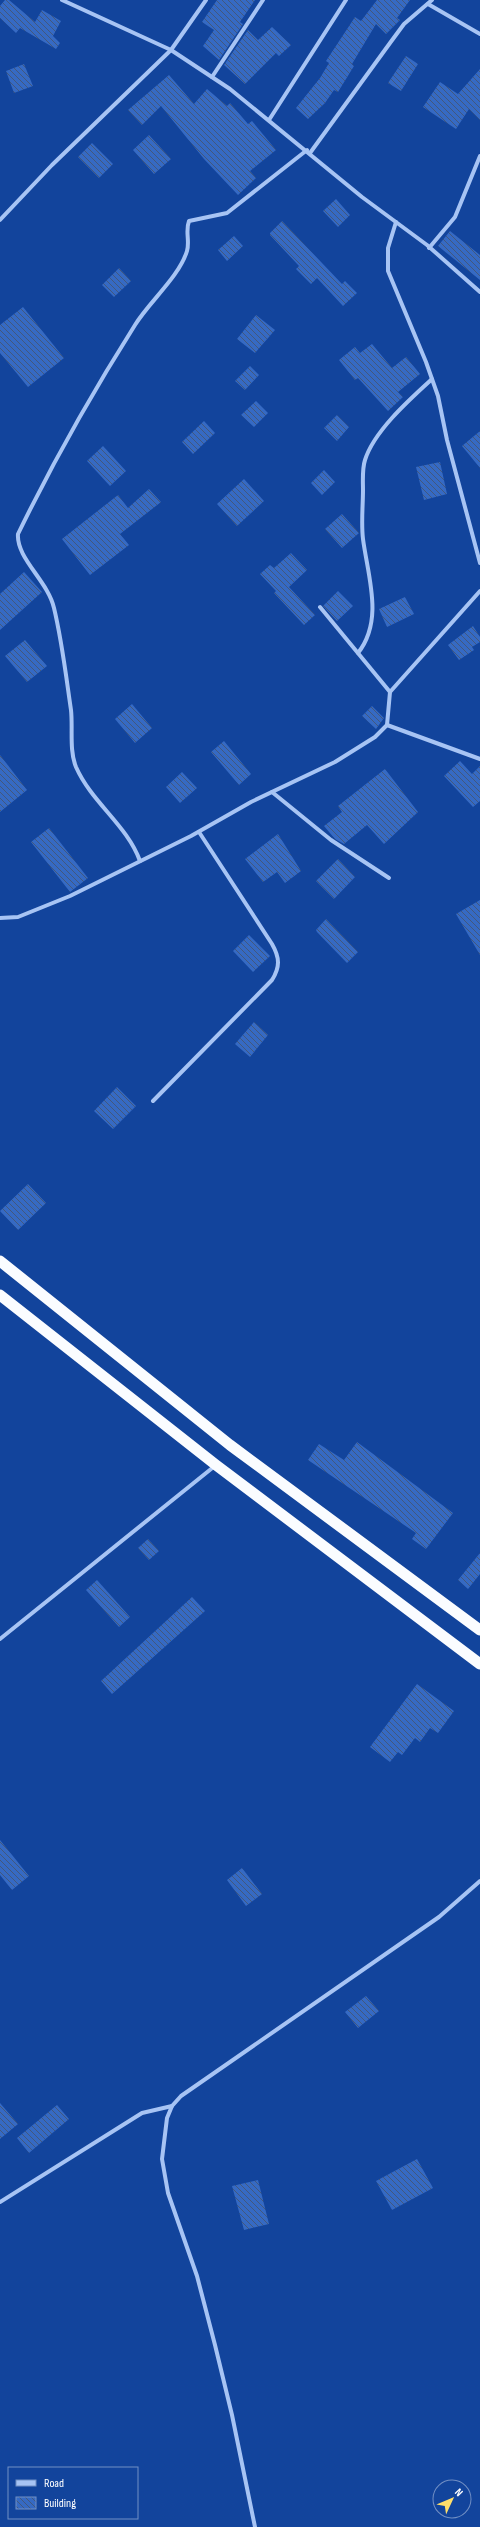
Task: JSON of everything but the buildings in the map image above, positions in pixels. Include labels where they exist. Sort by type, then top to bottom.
[{"type":"highway","points":[[0,1261],[230,1445],[480,1630]]},
{"type":"highway","points":[[0,1295],[216,1465],[480,1664]]},
{"type":"street","points":[[62,0],[171,50],[212,77],[269,120],[429,248],[480,292]]},
{"type":"street","points":[[0,220],[52,165],[171,50],[206,0]]},
{"type":"street","points":[[212,77],[262,0]]},
{"type":"street","points":[[269,120],[346,0]]},
{"type":"street","points":[[140,861],[134,844],[101,807],[76,766],[71,711],[54,607],[42,580],[22,555],[17,544],[18,534],[60,449],[104,374],[140,316],[181,262],[187,250],[187,226],[189,221],[227,213],[309,152],[404,24],[432,0]]},
{"type":"street","points":[[428,4],[480,34]]},
{"type":"street","points":[[429,248],[455,217],[480,156]]},
{"type":"street","points":[[396,222],[388,248],[388,271],[432,379],[480,563]]},
{"type":"street","points":[[358,653],[366,643],[370,631],[373,600],[363,538],[364,460],[382,430],[432,379]]},
{"type":"street","points":[[0,918],[18,917],[70,896],[199,832],[272,792],[335,762],[375,738],[387,725],[390,692],[480,590]]},
{"type":"street","points":[[320,607],[390,692]]},
{"type":"street","points":[[387,725],[480,760]]},
{"type":"street","points":[[272,792],[297,815],[331,840],[389,878]]},
{"type":"street","points":[[153,1101],[272,980],[279,967],[278,955],[272,944],[199,832]]},
{"type":"street","points":[[0,1639],[216,1465]]},
{"type":"street","points":[[0,2202],[142,2112],[172,2106],[195,2086],[439,1917],[480,1881]]},
{"type":"street","points":[[172,2106],[164,2133],[162,2159],[168,2193],[199,2284],[232,2415],[255,2527]]}]
